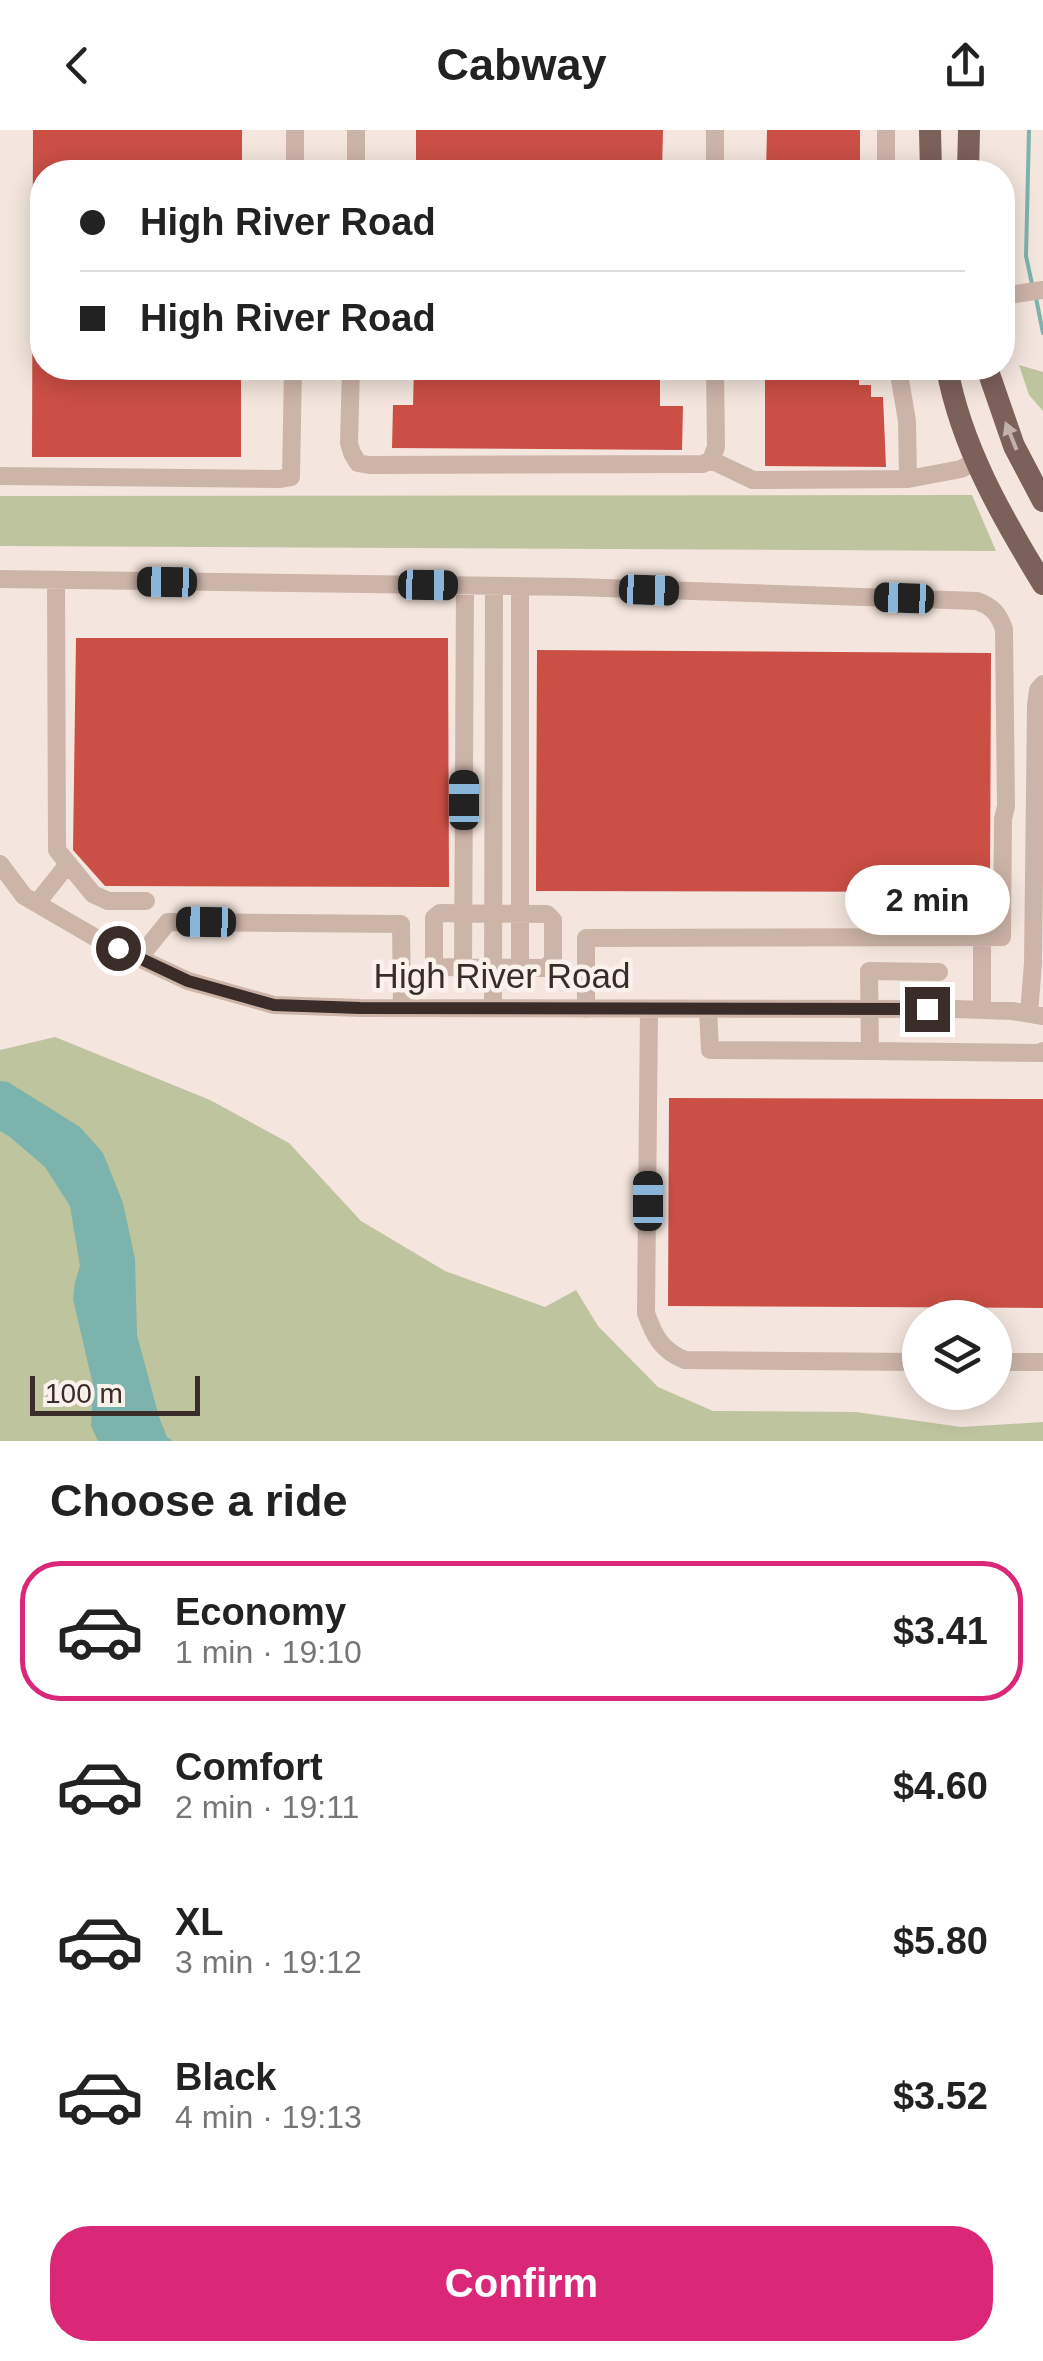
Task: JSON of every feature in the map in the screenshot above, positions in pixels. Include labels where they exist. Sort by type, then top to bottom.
[{"type":"main road","points":[[930,130],[931,160]]},
{"type":"main road","points":[[968,130],[968,160]]},
{"type":"main road","points":[[949,380],[976,461],[1043,584]]},
{"type":"main road","points":[[991,380],[1014,446],[1043,502]]},
{"type":"street","points":[[295,130],[295,160]]},
{"type":"street","points":[[356,130],[356,160]]},
{"type":"street","points":[[715,130],[715,160]]},
{"type":"street","points":[[886,130],[886,160]]},
{"type":"street","points":[[1015,294],[1043,290]]},
{"type":"street","points":[[0,476],[279,480],[291,477],[293,380]]},
{"type":"street","points":[[351,380],[352,454],[358,463],[369,465],[703,464],[711,460],[716,447],[716,380]]},
{"type":"street","points":[[900,380],[907,422],[908,479]]},
{"type":"street","points":[[711,460],[753,480],[908,479],[961,470],[976,461]]},
{"type":"street","points":[[0,579],[520,586],[977,601],[991,606],[1004,629],[1006,806],[1002,819],[1002,936],[586,938],[586,1008]]},
{"type":"street","points":[[56,580],[57,850],[94,894],[108,900],[146,902]]},
{"type":"street","points":[[463,967],[465,586]]},
{"type":"street","points":[[493,1008],[494,586]]},
{"type":"street","points":[[520,586],[520,968]]},
{"type":"street","points":[[1036,1015],[1036,706],[1043,684]]},
{"type":"street","points":[[464,725],[494,725]]},
{"type":"street","name":"High River Road","points":[[0,864],[24,896],[96,938],[188,981],[274,1005],[982,1010],[1036,1015]]},
{"type":"street","points":[[37,903],[68,864]]},
{"type":"street","points":[[440,913],[493,913],[547,914],[553,920],[553,961],[545,968],[439,967],[434,960],[434,918],[440,913]]},
{"type":"street","points":[[139,958],[168,922],[400,924],[402,1008]]},
{"type":"street","points":[[982,937],[982,1010]]},
{"type":"street","points":[[870,1051],[870,972],[939,972]]},
{"type":"street","points":[[649,1009],[646,1313],[653,1334],[670,1354],[685,1360],[902,1362]]},
{"type":"street","points":[[708,1009],[710,1050],[1043,1051]]},
{"type":"street","points":[[1012,1362],[1043,1362]]},
{"type":"green space","points":[[1019,365],[1043,372],[1043,411],[1029,395]]},
{"type":"green space","points":[[972,495],[996,551],[0,546],[0,496]]},
{"type":"green space","points":[[55,1037],[210,1100],[289,1143],[361,1221],[445,1271],[545,1307],[576,1290],[598,1326],[658,1387],[713,1411],[856,1412],[961,1427],[1043,1422],[1043,1441],[0,1441],[0,1050]]},
{"type":"water","points":[[0,1081],[8,1082],[80,1127],[103,1153],[123,1203],[135,1259],[137,1335],[159,1417],[167,1437],[173,1441],[98,1441],[91,1426],[93,1385],[73,1299],[80,1266],[70,1206],[45,1167],[0,1131]]},
{"type":"building","points":[[33,130],[242,130],[242,160],[33,160]]},
{"type":"building","points":[[416,130],[663,130],[662,160],[416,160]]},
{"type":"building","points":[[767,130],[860,130],[860,160],[766,160]]},
{"type":"building","points":[[32,380],[241,380],[241,457],[32,457]]},
{"type":"building","points":[[414,380],[660,380],[660,406],[683,406],[682,450],[392,448],[393,405],[413,405]]},
{"type":"building","points":[[765,380],[859,380],[859,385],[871,385],[871,397],[883,397],[886,467],[765,466]]},
{"type":"building","points":[[76,638],[448,638],[449,887],[105,886],[73,850]]},
{"type":"building","points":[[537,650],[991,653],[990,892],[536,891]]},
{"type":"building","points":[[669,1098],[1043,1099],[1043,1308],[1012,1308],[1012,1300],[902,1300],[902,1307],[668,1306]]},
{"type":"waterway","points":[[1029,130],[1026,256],[1032,284]]},
{"type":"waterway","points":[[1036,298],[1043,333]]},
{"type":"route","points":[[118,948],[188,981],[274,1005],[927,1009]]}]
